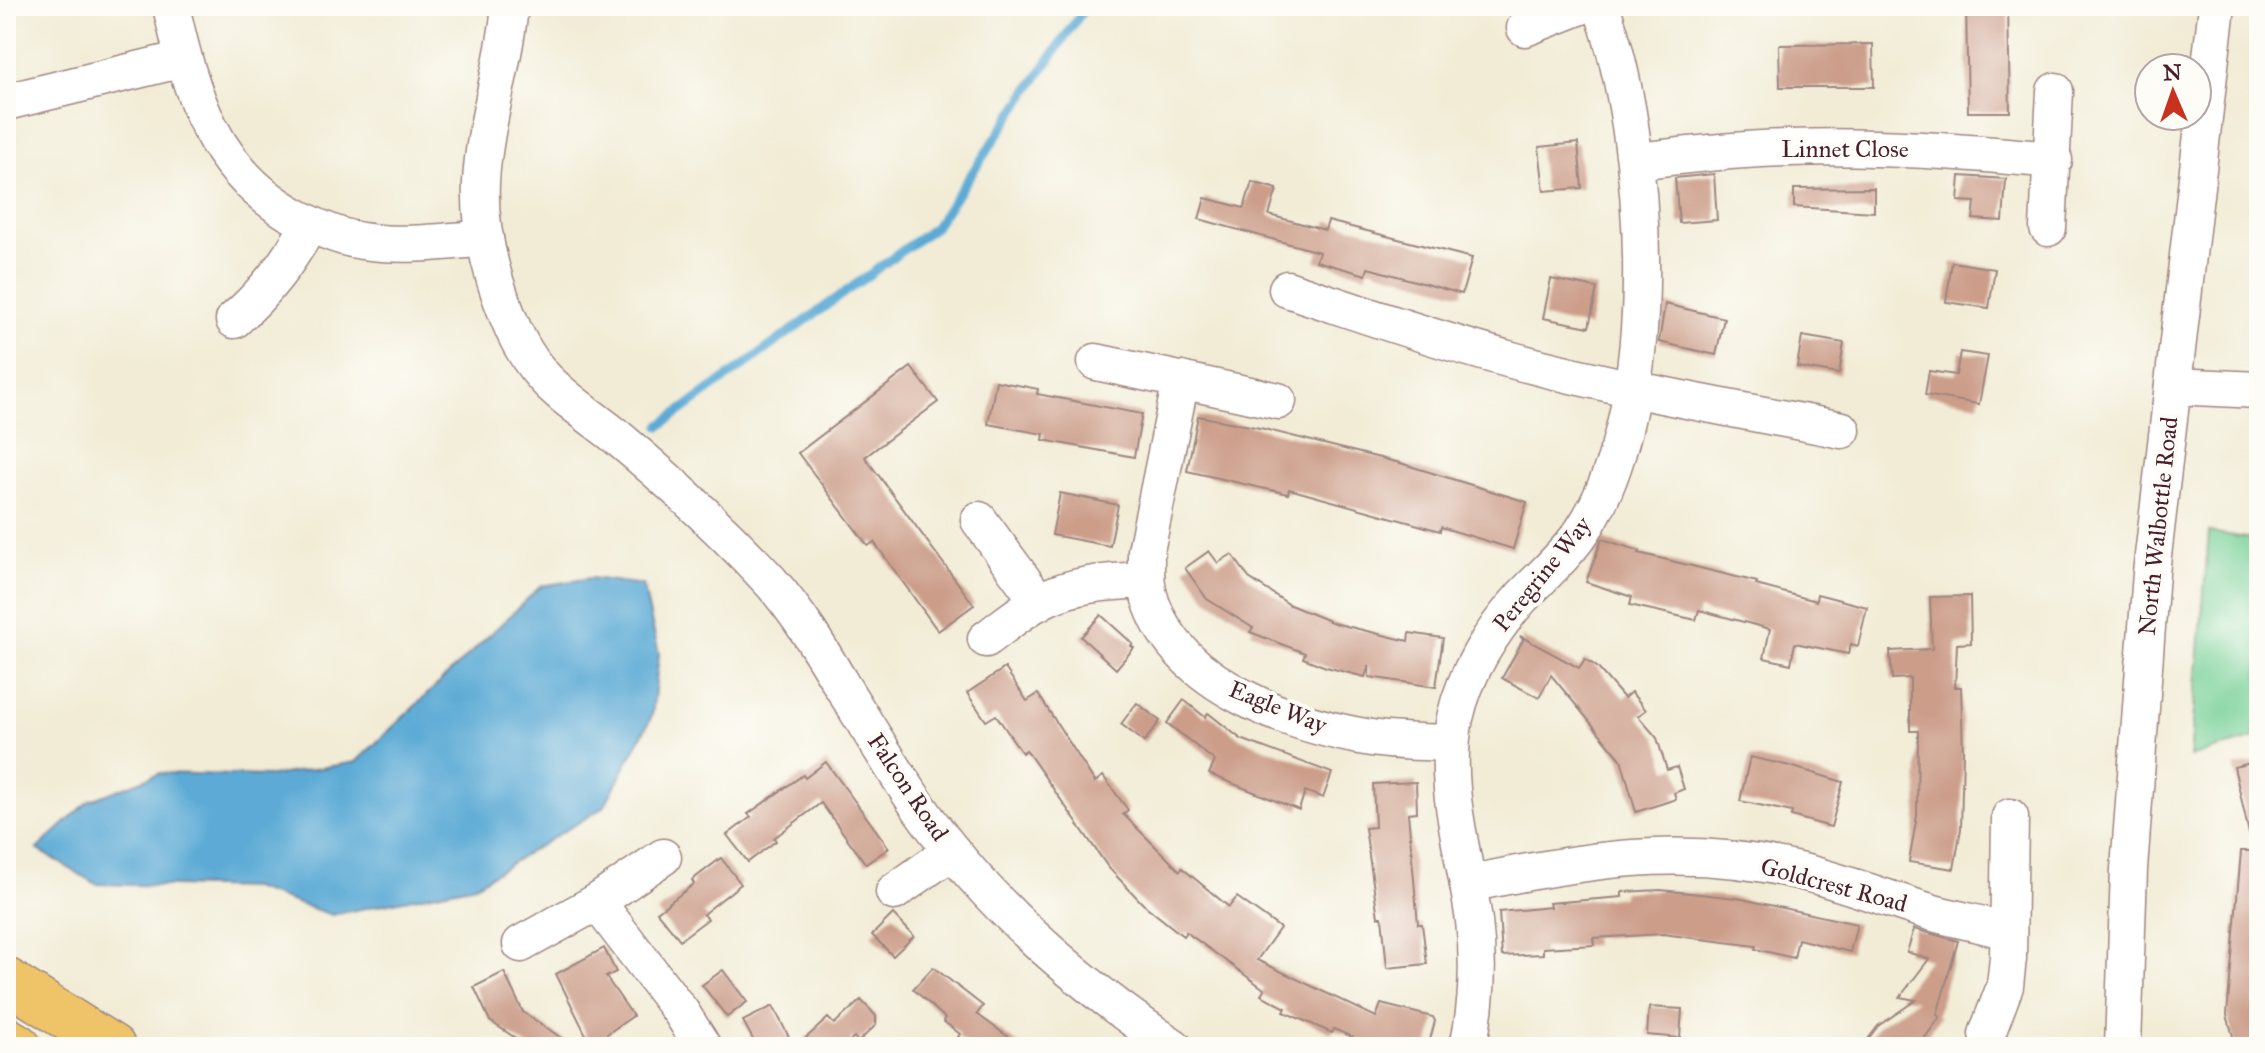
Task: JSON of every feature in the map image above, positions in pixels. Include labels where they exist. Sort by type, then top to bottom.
[{"type":"highway","points":[[6,980],[113,1047]]},
{"type":"highway","points":[[6,1039],[19,1047]]},
{"type":"street","points":[[171,6],[183,59],[204,118],[236,170],[257,191],[310,224],[359,241],[394,244],[485,238]]},
{"type":"street","name":"Falcon Road","points":[[510,6],[481,182],[485,238],[509,319],[530,360],[551,388],[616,437],[753,563],[809,630],[882,751],[952,851],[1011,915],[1062,963],[1128,1017],[1174,1047]]},
{"type":"street","points":[[1525,28],[1581,6]]},
{"type":"street","name":"Peregrine Way","points":[[1468,1047],[1476,996],[1477,958],[1468,884],[1453,810],[1450,743],[1456,713],[1481,653],[1498,626],[1566,552],[1601,499],[1626,426],[1632,389],[1639,322],[1636,161],[1615,45],[1601,6]]},
{"type":"street","name":"North Walbottle Road","points":[[2123,1047],[2129,869],[2151,573],[2217,6]]},
{"type":"street","points":[[6,102],[183,59]]},
{"type":"street","points":[[2048,228],[2054,160],[2055,91]]},
{"type":"street","name":"Linnet Close","points":[[1636,161],[1787,148],[1860,147],[2054,160]]},
{"type":"street","points":[[234,320],[262,296],[288,263],[310,224]]},
{"type":"street","points":[[1287,289],[1467,348],[1632,389],[1842,430]]},
{"type":"street","points":[[1096,362],[1278,401]]},
{"type":"street","name":"Eagle Way","points":[[1181,380],[1146,551],[1146,580],[1151,603],[1176,648],[1195,666],[1241,696],[1281,714],[1373,738],[1450,743]]},
{"type":"street","points":[[2173,386],[2259,390]]},
{"type":"street","points":[[979,520],[1039,602]]},
{"type":"street","points":[[986,639],[1039,602],[1080,586],[1146,580]]},
{"type":"street","points":[[1987,1034],[2005,986],[2010,817]]},
{"type":"street","points":[[894,892],[952,851]]},
{"type":"street","name":"Goldcrest Road","points":[[1468,884],[1600,859],[1649,855],[1701,857],[1798,871],[1938,914],[2008,931]]},
{"type":"street","points":[[521,944],[597,902],[663,857]]},
{"type":"street","points":[[597,902],[681,1012],[703,1047]]},
{"type":"green space","points":[[2209,532],[2259,540],[2259,737],[2190,757]]},
{"type":"water","points":[[591,578],[643,585],[659,654],[652,716],[604,807],[475,885],[332,915],[252,888],[96,884],[37,849],[89,801],[160,773],[271,776],[356,762],[541,586]]},
{"type":"building","points":[[1966,6],[2008,6],[2010,112],[1968,112]]},
{"type":"building","points":[[1873,44],[1874,87],[1780,87],[1779,45]]},
{"type":"building","points":[[1578,143],[1582,188],[1544,191],[1539,147]]},
{"type":"building","points":[[1714,174],[1717,220],[1679,223],[1675,178]]},
{"type":"building","points":[[1960,176],[2006,179],[2003,221],[1973,219],[1975,202],[1958,201]]},
{"type":"building","points":[[1252,182],[1277,189],[1269,215],[1325,230],[1328,221],[1472,258],[1462,294],[1368,268],[1366,275],[1316,261],[1319,252],[1199,219],[1205,198],[1244,208]]},
{"type":"building","points":[[1874,188],[1874,212],[1794,207],[1794,189]]},
{"type":"building","points":[[1952,262],[1995,269],[1989,308],[1946,302]]},
{"type":"building","points":[[1551,279],[1597,288],[1589,327],[1543,318]]},
{"type":"building","points":[[1665,304],[1724,318],[1716,355],[1659,342]]},
{"type":"building","points":[[1802,336],[1844,343],[1839,374],[1797,367]]},
{"type":"building","points":[[1960,352],[1988,356],[1979,404],[1925,395],[1929,371],[1956,375]]},
{"type":"building","points":[[911,367],[938,402],[865,457],[974,605],[938,631],[874,542],[868,546],[798,453]]},
{"type":"building","points":[[996,381],[1038,389],[1037,394],[1142,414],[1134,457],[1043,440],[1044,434],[988,424]]},
{"type":"building","points":[[1198,416],[1400,463],[1527,502],[1513,549],[1441,527],[1440,531],[1289,489],[1288,494],[1187,471]]},
{"type":"building","points":[[1060,493],[1118,505],[1110,546],[1052,535]]},
{"type":"building","points":[[1602,539],[1639,553],[1757,582],[1756,585],[1816,601],[1817,594],[1867,607],[1858,646],[1851,644],[1848,654],[1795,643],[1791,664],[1764,658],[1770,629],[1699,610],[1696,620],[1630,605],[1632,597],[1586,582]]},
{"type":"building","points":[[1209,551],[1218,563],[1232,554],[1249,578],[1290,605],[1334,623],[1408,641],[1409,633],[1443,638],[1436,687],[1369,677],[1369,666],[1365,677],[1326,667],[1303,658],[1305,653],[1250,632],[1253,628],[1207,599],[1185,568]]},
{"type":"building","points":[[1970,596],[1971,643],[1957,644],[1955,687],[1961,687],[1963,753],[1961,829],[1954,869],[1909,862],[1917,816],[1918,731],[1910,731],[1910,678],[1892,679],[1890,651],[1932,649],[1930,597]]},
{"type":"building","points":[[1101,615],[1133,644],[1131,646],[1134,648],[1116,669],[1081,637]]},
{"type":"building","points":[[1520,636],[1579,668],[1585,659],[1597,667],[1624,698],[1631,692],[1646,710],[1638,716],[1657,738],[1667,770],[1677,767],[1684,789],[1674,793],[1676,799],[1636,812],[1621,759],[1551,675],[1539,698],[1502,678],[1523,640]]},
{"type":"building","points":[[1005,668],[1027,701],[1038,694],[1095,782],[1103,776],[1128,810],[1123,814],[1180,871],[1182,868],[1229,907],[1237,897],[1280,928],[1257,960],[1376,1017],[1381,1004],[1433,1017],[1435,1021],[1428,1047],[1375,1047],[1284,1012],[1286,1008],[1261,995],[1264,989],[1186,932],[1183,936],[1143,904],[1108,867],[1026,750],[1022,753],[996,715],[986,721],[967,693]]},
{"type":"building","points":[[1184,700],[1205,717],[1208,713],[1241,739],[1332,773],[1323,798],[1305,791],[1299,810],[1209,774],[1215,761],[1167,723]]},
{"type":"building","points":[[1137,703],[1160,721],[1144,742],[1121,724]]},
{"type":"building","points":[[1750,757],[1843,782],[1831,827],[1791,816],[1792,812],[1740,801]]},
{"type":"building","points":[[2259,761],[2259,832],[2249,833],[2234,767]]},
{"type":"building","points":[[826,762],[889,848],[866,864],[821,803],[748,862],[727,835],[751,817],[748,814]]},
{"type":"building","points":[[1416,782],[1417,812],[1408,813],[1418,924],[1422,924],[1427,964],[1387,968],[1382,917],[1378,917],[1365,828],[1375,827],[1373,784]]},
{"type":"building","points":[[2241,851],[2259,851],[2259,1047],[2236,1047],[2227,1015]]},
{"type":"building","points":[[721,858],[741,884],[703,914],[708,919],[680,940],[657,912],[694,884],[692,880]]},
{"type":"building","points":[[1661,890],[1737,898],[1857,924],[1850,952],[1798,939],[1794,958],[1755,949],[1756,946],[1663,934],[1593,938],[1594,945],[1543,948],[1543,954],[1502,956],[1499,912],[1550,907],[1549,903],[1622,897],[1622,892]]},
{"type":"building","points":[[893,914],[914,936],[893,956],[872,935]]},
{"type":"building","points":[[1914,929],[1958,941],[1937,1015],[1940,1017],[1918,1047],[1862,1047],[1878,1026],[1916,1000],[1900,997],[1929,959],[1907,952]]},
{"type":"building","points":[[604,948],[616,972],[606,977],[633,1016],[591,1045],[556,974]]},
{"type":"building","points":[[933,967],[983,1006],[977,1014],[1022,1047],[971,1047],[958,1037],[960,1034],[943,1021],[945,1018],[913,989]]},
{"type":"building","points":[[723,970],[747,1002],[727,1017],[702,985]]},
{"type":"building","points":[[504,972],[523,1012],[575,1047],[529,1047],[490,1021],[474,987]]},
{"type":"building","points":[[861,1000],[876,1016],[876,1025],[858,1042],[854,1037],[850,1041],[855,1047],[796,1047],[828,1018],[834,1024]]},
{"type":"building","points":[[773,1006],[790,1039],[774,1047],[757,1047],[743,1021]]},
{"type":"building","points":[[1649,1007],[1682,1009],[1680,1038],[1647,1035]]},
{"type":"waterway","points":[[660,426],[935,227],[1086,6]]}]
